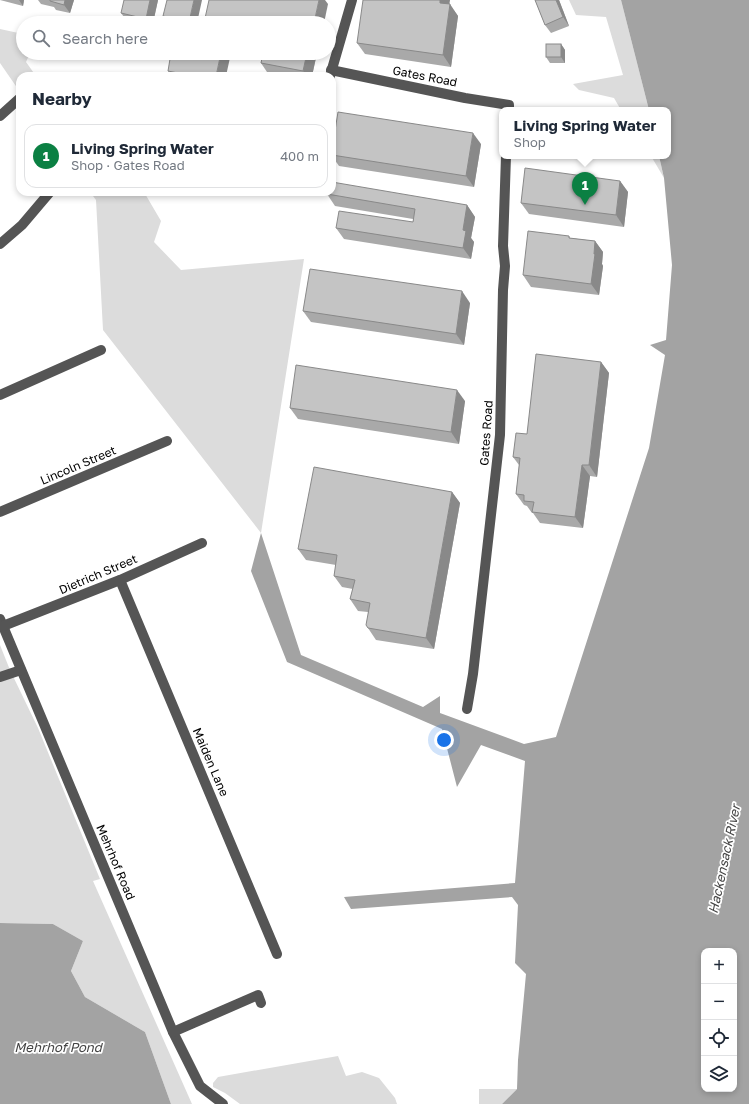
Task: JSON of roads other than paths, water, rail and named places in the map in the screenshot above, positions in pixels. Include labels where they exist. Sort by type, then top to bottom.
[{"type":"street","points":[[336,56],[352,0]]},
{"type":"street","points":[[331,72],[335,60]]},
{"type":"street","name":"Gates Road","points":[[336,74],[509,105],[509,107]]},
{"type":"street","points":[[0,116],[16,102]]},
{"type":"street","name":"Gates Road","points":[[467,709],[473,674],[500,435],[503,290],[505,266],[503,246],[506,159]]},
{"type":"street","points":[[0,244],[22,225],[47,196]]},
{"type":"street","points":[[0,395],[101,350]]},
{"type":"street","name":"Lincoln Street","points":[[0,512],[167,441]]},
{"type":"street","name":"Dietrich Street","points":[[2,622],[120,580],[202,543]]},
{"type":"street","name":"Maiden Lane","points":[[120,580],[277,954]]},
{"type":"street","name":"Mehrhof Road","points":[[2,622],[173,1032],[200,1086],[223,1104]]},
{"type":"street","points":[[0,677],[21,670]]},
{"type":"street","points":[[173,1032],[258,995],[261,1004]]},
{"type":"water","name":"Hackensack River","points":[[621,0],[749,0],[749,1104],[502,1104],[517,1089],[518,1060],[526,974],[515,963],[518,905],[512,897],[351,909],[344,897],[515,883],[525,761],[481,745],[457,787],[442,729],[287,662],[251,571],[261,533],[301,655],[423,707],[440,696],[440,713],[524,744],[556,737],[649,448],[665,355],[650,345],[666,340],[672,265],[664,178],[660,159],[671,159],[671,107],[648,107]]},
{"type":"water","name":"Mehrhof Pond","points":[[0,923],[53,924],[83,941],[71,971],[85,997],[145,1032],[171,1104],[0,1104]]},
{"type":"place","name":"Living Spring Water","points":[[585,205]]}]
